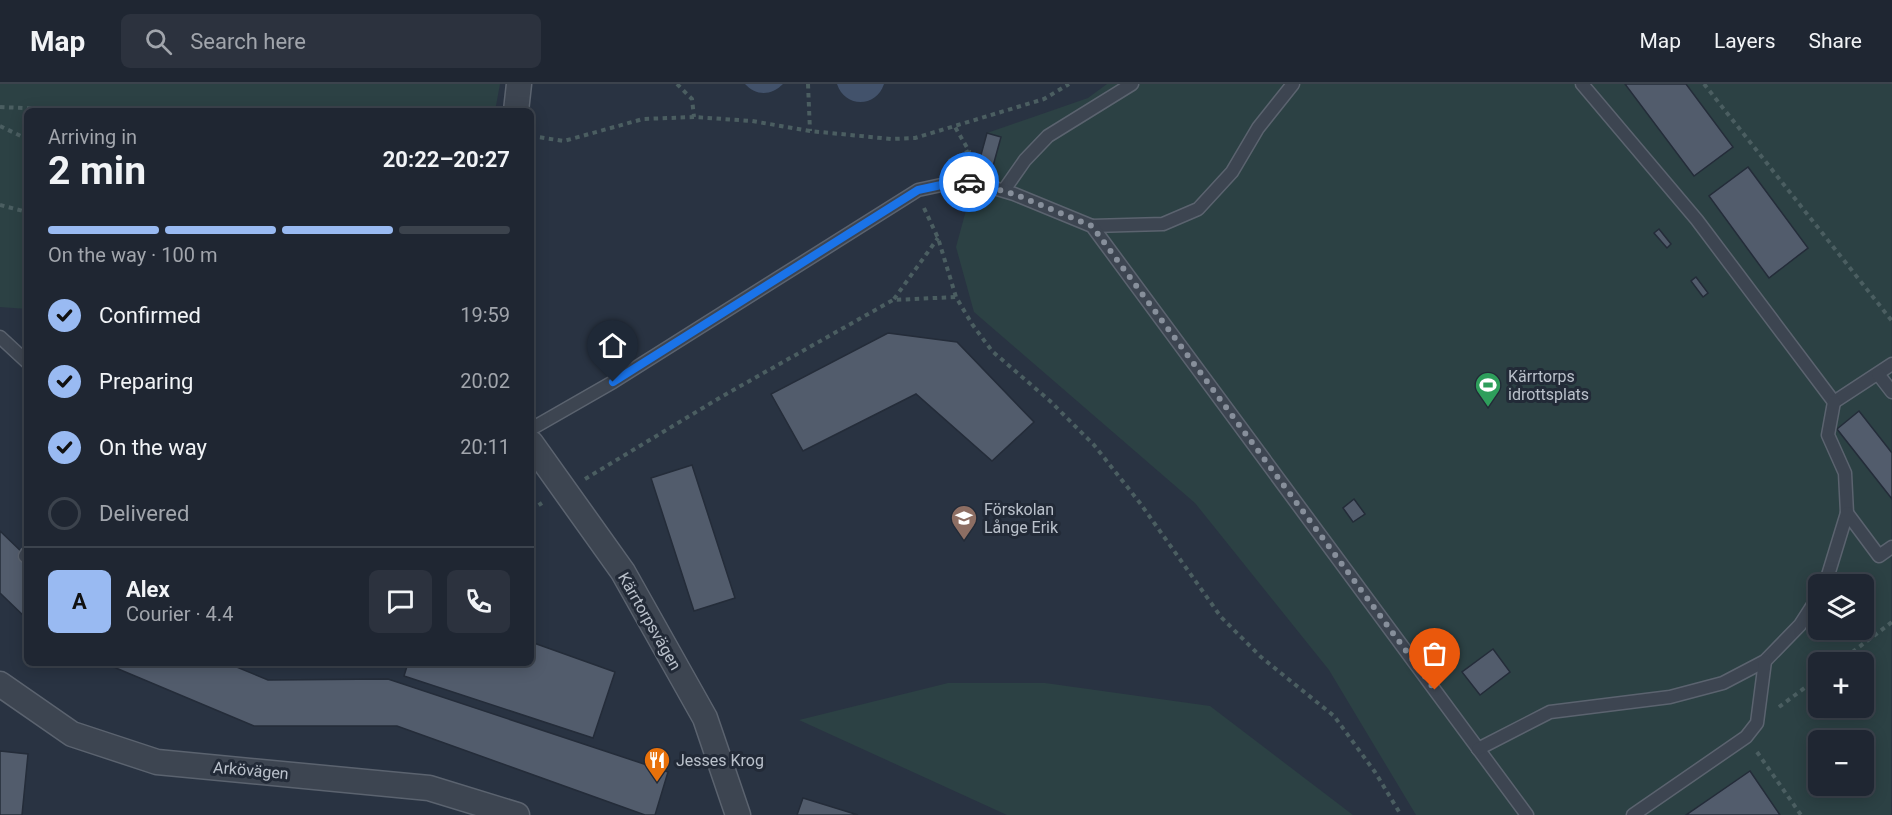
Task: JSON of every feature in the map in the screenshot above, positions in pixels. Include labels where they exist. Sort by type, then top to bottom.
[{"type":"street","points":[[516,108],[519,84]]},
{"type":"street","name":"Kärrtorpsvägen","points":[[534,447],[623,572],[705,718],[738,815]]},
{"type":"street","name":"Arkövägen","points":[[0,684],[72,734],[157,762],[429,788],[517,815]]},
{"type":"lane","points":[[1004,190],[1025,160],[1048,136],[1132,84]]},
{"type":"lane","points":[[534,427],[613,382],[918,190],[960,181],[1004,190],[1092,226],[1163,224],[1198,209],[1232,172],[1258,128],[1293,84]]},
{"type":"lane","points":[[1582,84],[1697,220],[1834,402]]},
{"type":"lane","points":[[1092,226],[1527,815]]},
{"type":"lane","points":[[0,337],[24,359]]},
{"type":"lane","points":[[1829,574],[1847,513],[1845,473],[1828,435],[1834,402],[1892,364]]},
{"type":"lane","points":[[1878,374],[1892,392]]},
{"type":"lane","points":[[1847,513],[1879,556],[1892,547]]},
{"type":"lane","points":[[1478,749],[1550,712],[1670,697],[1723,683],[1765,661],[1800,625],[1808,613]]},
{"type":"lane","points":[[1633,815],[1746,737],[1757,723],[1765,661]]},
{"type":"path","points":[[677,84],[692,99],[694,117]]},
{"type":"path","points":[[808,84],[810,131]]},
{"type":"path","points":[[534,136],[564,141],[643,120],[694,117],[752,121],[810,131],[891,139],[915,138],[1044,99],[1069,84]]},
{"type":"path","points":[[1704,84],[1892,321]]},
{"type":"path","points":[[0,107],[24,108]]},
{"type":"path","points":[[0,126],[24,138]]},
{"type":"path","points":[[0,205],[24,211]]},
{"type":"path","points":[[565,491],[721,397],[893,300],[938,238]]},
{"type":"path","points":[[893,300],[956,297],[992,351],[1050,401],[1094,445],[1140,503],[1221,617],[1261,657],[1334,716],[1375,772],[1401,815]]},
{"type":"path","points":[[1852,652],[1892,622]]},
{"type":"path","points":[[1757,723],[1808,685]]},
{"type":"path","points":[[1746,737],[1802,815]]},
{"type":"green space","points":[[0,84],[500,84],[496,108],[24,108],[24,309],[0,307]]},
{"type":"green space","name":"Kärrtorps idrottsplats","points":[[1107,84],[1892,84],[1891,815],[1416,815],[1329,670],[1195,503],[974,312],[956,247],[987,133],[1088,98]]},
{"type":"green space","points":[[948,683],[1045,683],[1210,706],[1353,815],[1007,815],[799,720]]},
{"type":"water","points":[[745,84],[783,84],[774,91],[764,93],[754,91]]},
{"type":"water","points":[[837,84],[884,84],[874,98],[861,102],[847,98]]},
{"type":"building","points":[[1625,84],[1686,84],[1733,147],[1694,176]]},
{"type":"building","points":[[987,133],[1001,137],[990,177],[976,173]]},
{"type":"building","points":[[1748,167],[1808,248],[1769,278],[1709,196]]},
{"type":"building","points":[[1659,229],[1671,244],[1667,248],[1654,233]]},
{"type":"building","points":[[1696,277],[1708,293],[1703,297],[1691,281]]},
{"type":"building","points":[[888,333],[957,342],[1034,422],[992,461],[916,394],[803,451],[771,394]]},
{"type":"building","points":[[1859,411],[1892,453],[1892,499],[1837,429]]},
{"type":"building","points":[[692,465],[735,598],[694,611],[651,478]]},
{"type":"building","points":[[1354,499],[1365,514],[1353,522],[1343,508]]},
{"type":"building","points":[[0,531],[24,554],[24,616],[0,593]]},
{"type":"building","points":[[534,643],[615,672],[593,738],[404,676],[407,666],[534,666]]},
{"type":"building","points":[[1493,649],[1510,672],[1480,695],[1462,672]]},
{"type":"building","points":[[111,666],[234,666],[268,680],[388,679],[668,772],[655,815],[645,815],[397,726],[254,726]]},
{"type":"building","points":[[0,751],[28,754],[22,815],[0,815]]},
{"type":"building","points":[[1750,771],[1780,815],[1686,815]]},
{"type":"building","points":[[803,798],[858,815],[797,815]]},
{"type":"way so far","points":[[969,182],[1014,194],[1092,226],[1435,690]]},
{"type":"place","name":"Kärrtorps idrottsplats","points":[[1488,408]]},
{"type":"place","name":"Förskolan Långe Erik","points":[[964,541]]},
{"type":"place","name":"Jesses Krog","points":[[657,783]]},
{"type":"route","points":[[613,382],[918,190],[960,181],[969,182]]}]
